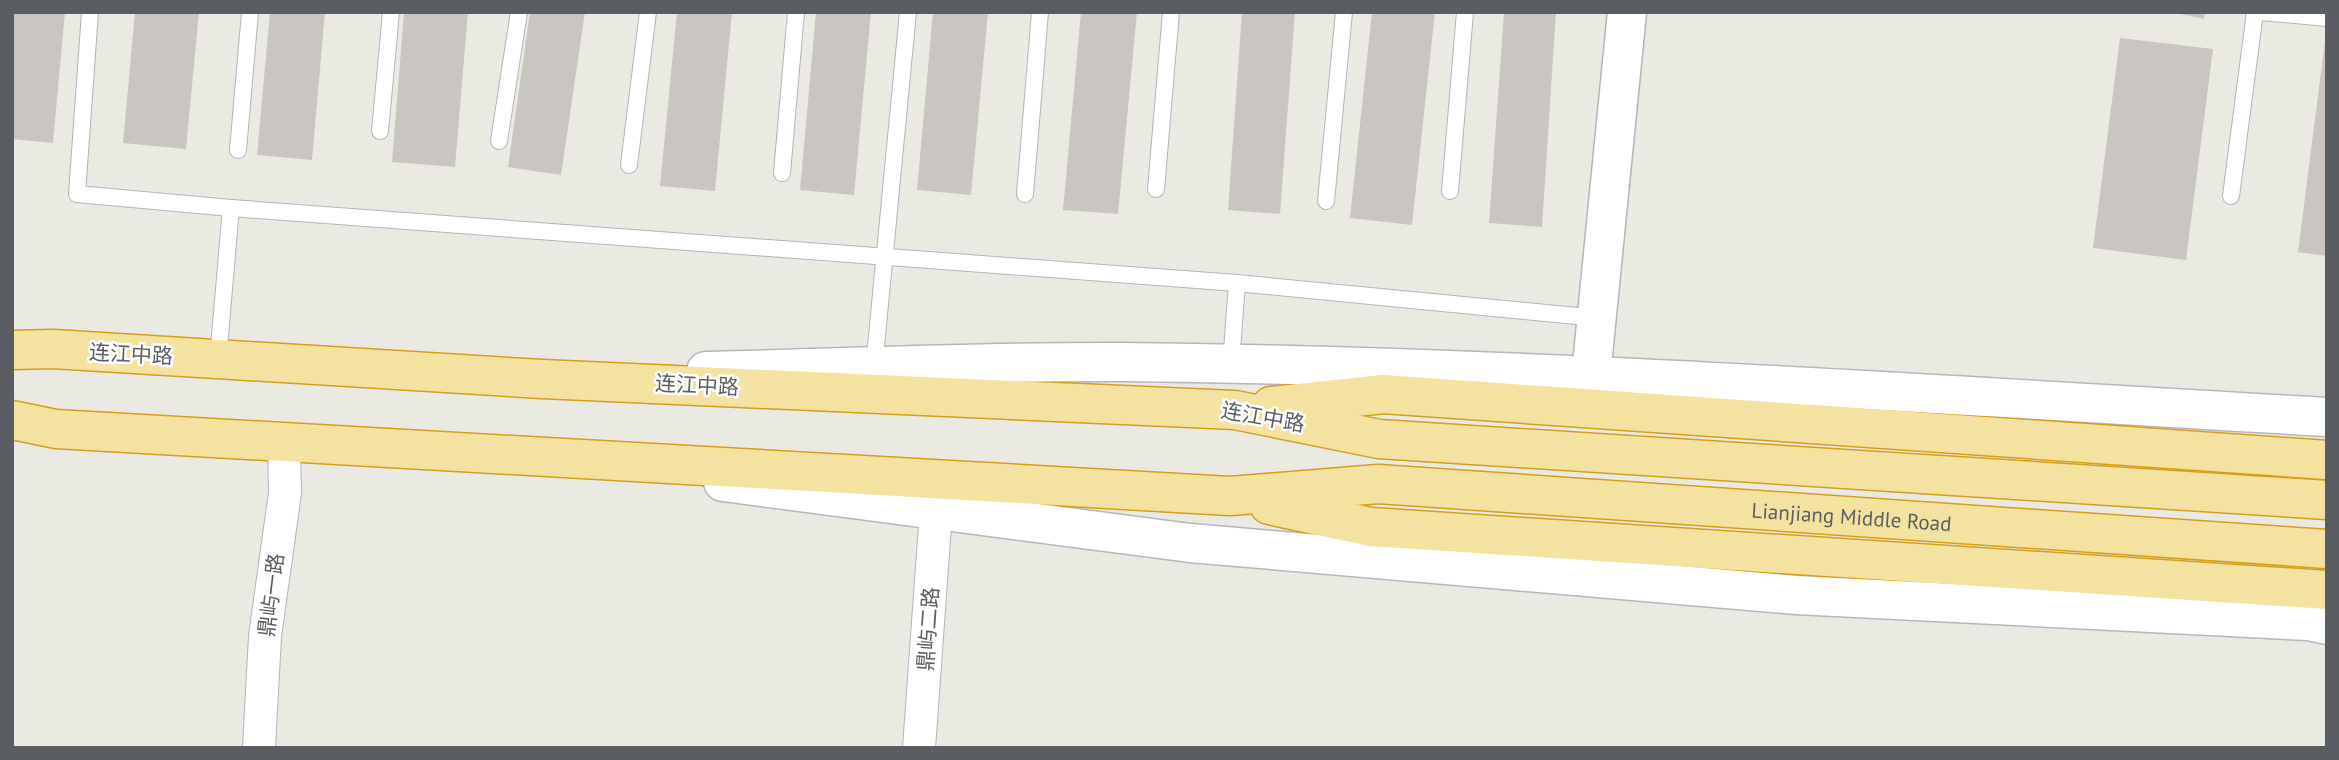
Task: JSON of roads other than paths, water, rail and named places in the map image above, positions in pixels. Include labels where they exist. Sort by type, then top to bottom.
[{"type":"highway","name":"连江中路","points":[[12,350],[52,349],[542,379],[1235,410],[1379,439],[2327,500]]},
{"type":"highway","points":[[1235,410],[1383,394],[2327,460]]},
{"type":"highway","points":[[12,421],[56,429],[1230,496],[1371,527],[2327,590]]},
{"type":"highway","name":"Lianjiang Middle Road","points":[[1230,496],[1378,484],[2327,549]]},
{"type":"main road","points":[[1591,375],[1627,12]]},
{"type":"main road","points":[[12,335],[52,349]]},
{"type":"main road","points":[[542,379],[689,371],[1118,362],[1591,375],[2327,417]]},
{"type":"main road","points":[[12,434],[56,429]]},
{"type":"main road","points":[[544,457],[1190,543],[1796,595],[2308,621],[2327,625]]},
{"type":"street","name":"鼎屿一路","points":[[259,748],[265,636],[285,493],[284,442]]},
{"type":"street","name":"鼎屿二路","points":[[919,748],[936,511]]},
{"type":"lane","points":[[90,12],[76,194],[231,208],[1237,283],[1597,318]]},
{"type":"lane","points":[[238,150],[250,12]]},
{"type":"lane","points":[[380,131],[391,12]]},
{"type":"lane","points":[[499,141],[519,12]]},
{"type":"lane","points":[[629,165],[648,12]]},
{"type":"lane","points":[[782,173],[796,12]]},
{"type":"lane","points":[[874,367],[908,12]]},
{"type":"lane","points":[[1025,194],[1040,12]]},
{"type":"lane","points":[[1156,189],[1171,12]]},
{"type":"lane","points":[[1326,201],[1344,12]]},
{"type":"lane","points":[[1450,191],[1465,12]]},
{"type":"lane","points":[[2231,196],[2255,12]]},
{"type":"lane","points":[[2261,12],[2327,18]]},
{"type":"lane","points":[[218,359],[231,208]]},
{"type":"lane","points":[[1231,365],[1237,283]]}]
